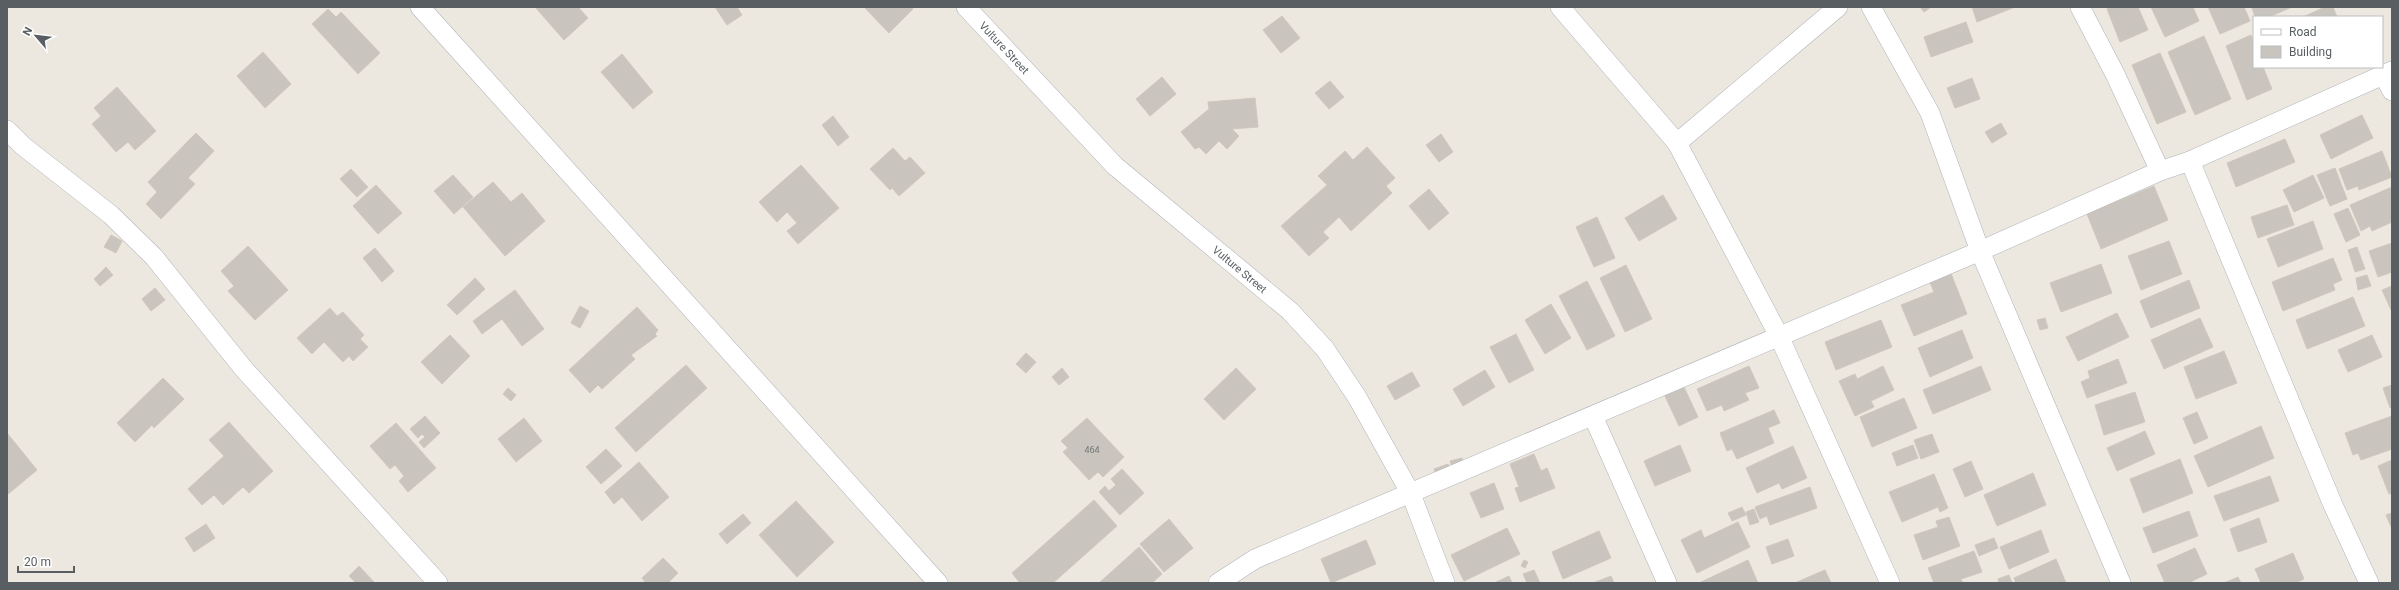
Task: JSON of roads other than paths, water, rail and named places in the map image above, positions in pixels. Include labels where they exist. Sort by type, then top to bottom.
[{"type":"street","points":[[420,7],[938,583]]},
{"type":"street","name":"Vulture Street","points":[[966,7],[1115,166],[1290,311],[1325,349],[1357,397],[1411,494],[1444,583]]},
{"type":"street","points":[[1560,7],[1677,143],[1779,336],[1890,583]]},
{"type":"street","points":[[1677,143],[1838,7]]},
{"type":"street","points":[[1871,7],[1930,113],[1980,251],[2121,583]]},
{"type":"street","points":[[2080,7],[2115,74],[2160,170]]},
{"type":"street","points":[[1218,583],[1255,559],[1980,251],[2160,170],[2190,161],[2388,72],[2392,91]]},
{"type":"street","points":[[7,130],[22,146],[111,215],[154,257],[243,368],[438,583]]},
{"type":"street","points":[[2190,161],[2333,504],[2369,583]]},
{"type":"street","points":[[1593,416],[1667,583]]}]
